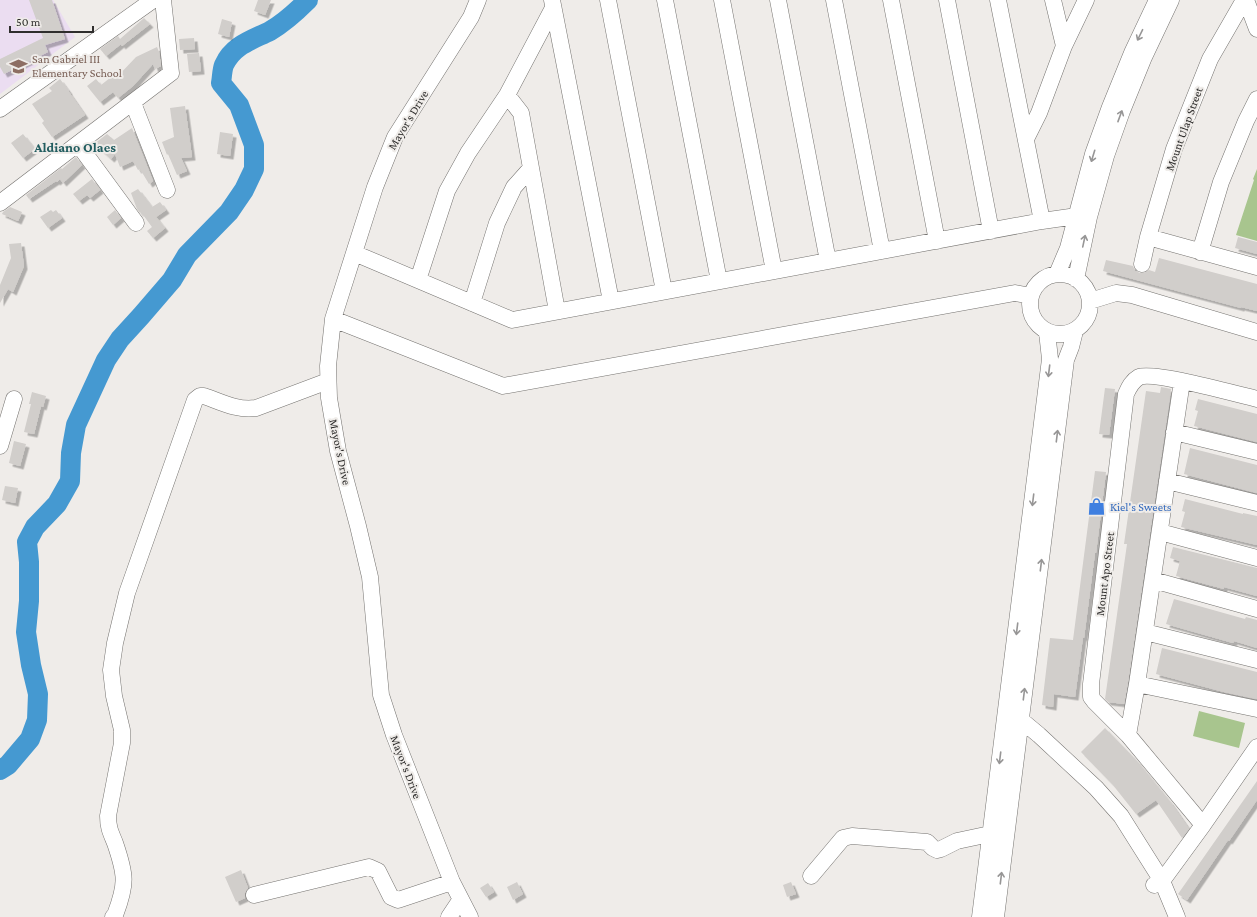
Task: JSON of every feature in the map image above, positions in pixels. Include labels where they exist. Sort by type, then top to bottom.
[{"type":"street","points":[[0,109],[153,0]]},
{"type":"street","points":[[0,203],[171,73],[163,0]]},
{"type":"street","name":"Mayor's Drive","points":[[470,917],[452,882],[394,735],[381,695],[370,577],[338,451],[328,381],[329,347],[333,319],[375,187],[395,137],[467,23],[478,0]]},
{"type":"street","points":[[608,0],[664,291]]},
{"type":"street","points":[[665,0],[719,281]]},
{"type":"street","points":[[722,0],[774,271]]},
{"type":"street","points":[[778,0],[828,261]]},
{"type":"street","points":[[834,0],[882,251]]},
{"type":"street","points":[[891,0],[937,241]]},
{"type":"street","points":[[947,0],[991,231]]},
{"type":"street","points":[[998,0],[1042,221]]},
{"type":"street","points":[[1053,0],[1064,46]]},
{"type":"street","points":[[1026,140],[1039,113],[1064,46],[1086,0]]},
{"type":"street","points":[[1076,279],[1083,216],[1093,154],[1132,53],[1157,0]]},
{"type":"street","points":[[1057,274],[1083,216],[1144,57],[1171,0]]},
{"type":"street","points":[[1245,0],[1257,29]]},
{"type":"street","name":"Mount Ulap Street","points":[[1142,264],[1148,237],[1174,149],[1210,59],[1245,0]]},
{"type":"street","points":[[418,280],[447,191],[468,153],[507,95],[553,4]]},
{"type":"street","points":[[553,4],[611,301]]},
{"type":"street","points":[[507,95],[521,113],[557,311]]},
{"type":"street","points":[[1200,252],[1221,182],[1246,121],[1257,99]]},
{"type":"street","points":[[133,103],[167,190]]},
{"type":"street","points":[[78,144],[136,223]]},
{"type":"street","points":[[472,303],[497,223],[514,187],[531,168]]},
{"type":"street","points":[[354,254],[512,320],[1042,221],[1083,216]]},
{"type":"street","points":[[1148,237],[1257,267]]},
{"type":"street","points":[[1057,274],[1067,275],[1076,279],[1083,284],[1088,292],[1090,310],[1087,318],[1082,325],[1074,331],[1066,334],[1056,335],[1047,332],[1033,319],[1030,309],[1033,290],[1040,282],[1057,274]]},
{"type":"street","points":[[333,319],[503,386],[1015,293],[1031,296]]},
{"type":"street","points":[[1090,301],[1116,293],[1132,294],[1257,332]]},
{"type":"street","points":[[980,917],[990,834],[1013,724],[1066,360],[1071,347],[1074,331]]},
{"type":"street","points":[[996,917],[1013,724],[1050,359],[1047,332]]},
{"type":"street","name":"Mount Apo Street","points":[[1128,736],[1091,697],[1092,676],[1126,394],[1133,381],[1139,377],[1145,376],[1182,381]]},
{"type":"street","points":[[113,917],[121,900],[124,882],[123,866],[108,826],[108,816],[122,743],[122,730],[114,696],[111,670],[115,643],[127,592],[195,400],[200,396],[204,396],[241,409],[250,409],[328,381]]},
{"type":"street","points":[[1203,825],[1128,736],[1138,684],[1182,381],[1257,399]]},
{"type":"street","points":[[0,446],[14,399]]},
{"type":"street","points":[[1174,432],[1257,452]]},
{"type":"street","points":[[1167,481],[1257,503]]},
{"type":"street","points":[[1160,532],[1257,558]]},
{"type":"street","points":[[1153,580],[1257,609]]},
{"type":"street","points":[[1145,632],[1257,660]]},
{"type":"street","points":[[1138,684],[1257,709]]},
{"type":"street","points":[[1013,724],[1039,735],[1078,770],[1110,803],[1121,816],[1177,917]]},
{"type":"street","points":[[1167,917],[1162,903],[1158,883],[1203,825],[1257,747]]},
{"type":"street","points":[[811,876],[843,838],[852,836],[927,842],[937,850],[957,841],[990,834]]},
{"type":"street","points":[[254,895],[369,867],[378,871],[391,897],[398,900],[452,882]]},
{"type":"street","points":[[449,917],[461,899]]},
{"type":"shaded area","name":"San Gabriel III Elementary School","points":[[0,0],[53,0],[75,37],[0,94]]},
{"type":"green space","points":[[1257,169],[1257,241],[1236,235]]},
{"type":"green space","points":[[1199,711],[1245,723],[1239,748],[1193,736]]},
{"type":"building","points":[[29,0],[52,0],[65,39],[45,45],[48,52],[4,74],[0,67],[0,59],[43,38]]},
{"type":"building","points":[[258,0],[271,0],[265,15],[254,11]]},
{"type":"building","points":[[144,18],[150,24],[122,46],[121,44],[106,56],[100,49],[118,36],[120,39]]},
{"type":"building","points":[[222,19],[232,22],[229,37],[218,34]]},
{"type":"building","points":[[194,38],[195,49],[180,50],[179,39]]},
{"type":"building","points":[[157,47],[161,66],[155,69],[153,64],[133,86],[118,98],[113,92],[100,102],[87,86],[96,79],[101,85],[115,74],[117,77],[136,57]]},
{"type":"building","points":[[199,53],[201,71],[189,72],[187,54]]},
{"type":"building","points":[[60,79],[85,115],[52,137],[42,123],[44,121],[32,104],[52,91],[49,88]]},
{"type":"building","points":[[185,106],[192,157],[181,158],[187,171],[177,175],[162,142],[174,137],[170,108]]},
{"type":"building","points":[[132,128],[153,181],[149,184],[133,161],[120,167],[115,154],[111,159],[94,144],[107,134],[114,140]]},
{"type":"building","points":[[220,132],[233,134],[230,156],[217,154]]},
{"type":"building","points":[[23,134],[35,149],[23,158],[11,143]]},
{"type":"building","points":[[76,157],[82,165],[63,183],[60,179],[29,199],[26,195]]},
{"type":"building","points":[[92,179],[100,190],[90,198],[87,195],[79,201],[73,194]]},
{"type":"building","points":[[138,189],[152,207],[160,202],[166,210],[156,217],[165,228],[153,238],[147,231],[152,227],[137,209],[131,193]]},
{"type":"building","points":[[10,207],[22,212],[18,221],[2,214]]},
{"type":"building","points":[[51,210],[53,212],[56,210],[62,218],[48,228],[40,217]]},
{"type":"building","points":[[115,210],[121,218],[113,225],[107,217]]},
{"type":"building","points":[[1238,237],[1257,242],[1257,254],[1235,248]]},
{"type":"building","points":[[21,243],[24,266],[13,292],[8,289],[0,303],[0,285],[11,258],[9,244]]},
{"type":"building","points":[[1159,258],[1257,284],[1257,311],[1103,271],[1106,260],[1133,266],[1135,271],[1140,273],[1144,273],[1149,270],[1155,272]]},
{"type":"building","points":[[1161,387],[1171,389],[1128,682],[1124,704],[1108,702],[1105,699],[1127,544],[1124,544],[1146,391],[1160,393]]},
{"type":"building","points":[[1105,388],[1115,389],[1109,435],[1099,434]]},
{"type":"building","points":[[32,392],[46,396],[43,407],[41,406],[34,434],[24,432],[31,404],[29,404]]},
{"type":"building","points":[[1198,399],[1257,414],[1257,442],[1194,426],[1198,411],[1195,410]]},
{"type":"building","points":[[14,441],[26,444],[20,466],[9,463]]},
{"type":"building","points":[[1190,448],[1257,465],[1257,493],[1184,474]]},
{"type":"building","points":[[1095,471],[1106,472],[1075,697],[1054,694],[1053,707],[1042,705],[1050,638],[1073,640]]},
{"type":"building","points":[[5,486],[18,488],[15,503],[2,500]]},
{"type":"building","points":[[1185,499],[1243,514],[1257,516],[1257,545],[1181,527],[1185,512],[1182,511]]},
{"type":"building","points":[[1173,547],[1257,568],[1257,596],[1176,576],[1180,561],[1170,558]]},
{"type":"building","points":[[1174,599],[1245,619],[1246,617],[1257,620],[1257,648],[1234,641],[1233,643],[1166,624]]},
{"type":"building","points":[[1162,648],[1257,672],[1257,699],[1156,674]]},
{"type":"building","points":[[1105,728],[1136,760],[1171,803],[1189,829],[1182,838],[1156,800],[1136,814],[1113,785],[1081,752]]},
{"type":"building","points":[[1257,781],[1257,800],[1187,900],[1178,894]]},
{"type":"building","points":[[241,870],[248,888],[245,893],[245,898],[236,902],[225,877]]},
{"type":"building","points":[[517,882],[523,894],[513,900],[507,887]]},
{"type":"building","points":[[791,882],[796,894],[787,897],[783,885]]},
{"type":"building","points":[[488,883],[494,892],[486,897],[480,888]]},
{"type":"waterway","points":[[0,770],[8,765],[30,739],[37,720],[38,694],[31,665],[26,632],[29,601],[29,562],[27,542],[35,527],[57,504],[70,481],[71,453],[76,425],[106,360],[120,339],[172,280],[187,255],[229,212],[244,190],[254,169],[254,145],[239,105],[221,83],[224,65],[232,53],[238,48],[250,40],[275,28],[290,17],[308,0]]},
{"type":"place","name":"San Gabriel III Elementary School","points":[[19,66]]},
{"type":"place","name":"Kiel's Sweets","points":[[1097,507]]},
{"type":"district","name":"Aldiano Olaes","points":[[75,147]]}]
